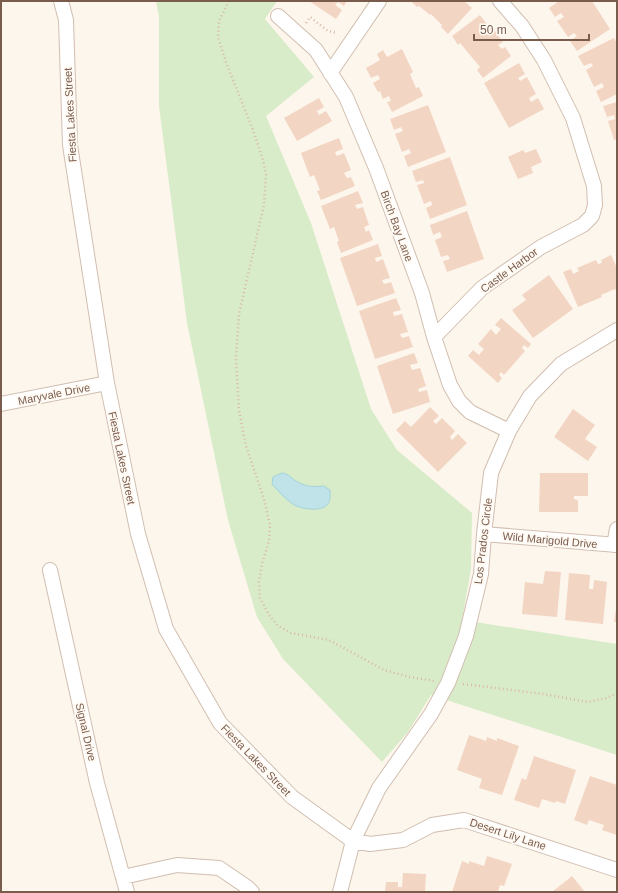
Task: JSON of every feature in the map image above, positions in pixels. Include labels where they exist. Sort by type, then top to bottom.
[{"type":"street","name":"Fiesta Lakes Street","points":[[61,1],[66,20],[70,145],[107,383],[138,534],[166,629],[220,723],[292,797],[353,841]]},
{"type":"street","points":[[330,73],[379,1]]},
{"type":"street","name":"Castle Harbor","points":[[434,337],[482,288],[541,247],[583,225],[592,216],[595,205],[594,186],[572,118],[544,60],[522,26],[500,1]]},
{"type":"street","name":"Birch Bay Lane","points":[[278,16],[316,50],[346,98],[376,168],[422,293],[434,337],[450,385],[459,400],[470,412],[509,431]]},
{"type":"street","name":"Los Prados Circle","points":[[340,892],[353,841],[379,788],[431,714],[448,682],[466,636],[481,574],[491,473],[509,431],[530,396],[561,364],[617,330]]},
{"type":"street","name":"Maryvale Drive","points":[[1,404],[107,383]]},
{"type":"street","points":[[615,545],[617,529]]},
{"type":"street","name":"Wild Marigold Drive","points":[[484,534],[615,545]]},
{"type":"street","name":"Signal Drive","points":[[50,570],[97,783],[127,892]]},
{"type":"street","name":"Desert Lily Lane","points":[[353,841],[370,844],[403,840],[432,825],[464,820],[617,870]]},
{"type":"street","points":[[123,877],[178,866],[219,868],[252,892]]},
{"type":"path","points":[[229,1],[219,20],[218,37],[227,65],[261,152],[266,175],[264,205],[239,314],[236,357],[239,411],[246,446],[264,499],[270,525],[269,542],[262,564],[259,582],[260,598],[269,615],[278,626],[291,633],[328,640],[384,670],[410,677],[543,694],[588,702],[607,698],[617,693]]},
{"type":"path","points":[[299,34],[310,17],[328,31],[337,33]]},
{"type":"green space","points":[[156,1],[277,1],[265,19],[314,77],[266,116],[311,223],[371,409],[397,450],[472,513],[471,569],[462,620],[617,644],[617,755],[431,695],[408,732],[382,762],[283,659],[257,617],[228,520],[187,323],[159,106],[159,17]]},
{"type":"water","points":[[282,473],[306,485],[324,486],[330,490],[329,502],[320,509],[306,509],[294,505],[272,484],[273,477]]},
{"type":"building","points":[[309,1],[347,1],[344,6],[338,2],[335,5],[342,10],[336,19]]},
{"type":"building","points":[[411,1],[464,1],[472,8],[448,34],[441,27],[442,25],[431,14],[430,15],[419,6],[417,7]]},
{"type":"building","points":[[559,1],[592,1],[610,29],[577,51],[570,41],[577,36],[574,33],[568,37],[557,21],[564,17],[561,13],[555,17],[549,8]]},
{"type":"building","points":[[480,15],[487,24],[484,26],[487,30],[491,26],[503,42],[498,45],[502,49],[505,47],[511,56],[483,78],[477,70],[480,67],[460,43],[458,45],[452,36]]},
{"type":"building","points":[[614,38],[617,43],[617,94],[601,102],[596,91],[604,87],[602,83],[594,87],[586,70],[593,66],[591,63],[584,66],[578,56]]},
{"type":"building","points":[[402,49],[413,72],[410,74],[416,88],[419,87],[423,96],[392,112],[387,102],[391,101],[389,96],[383,99],[380,91],[378,92],[373,83],[380,79],[378,75],[371,78],[366,68],[380,60],[377,54],[383,50],[387,57]]},
{"type":"building","points":[[519,63],[525,74],[518,78],[520,81],[527,77],[536,94],[529,98],[531,102],[538,98],[544,109],[509,128],[484,83]]},
{"type":"building","points":[[319,98],[324,107],[317,111],[319,115],[326,111],[332,121],[297,141],[284,118]]},
{"type":"building","points":[[617,102],[617,139],[614,140],[608,121],[615,119],[614,115],[607,117],[603,106]]},
{"type":"building","points":[[428,105],[446,152],[408,167],[404,156],[411,153],[409,149],[402,152],[395,134],[403,131],[401,127],[394,130],[390,119]]},
{"type":"building","points":[[339,138],[343,149],[335,152],[337,156],[344,153],[351,170],[344,173],[347,178],[351,177],[355,186],[321,200],[317,191],[320,190],[314,175],[310,177],[301,153]]},
{"type":"building","points":[[536,149],[542,162],[531,167],[533,173],[518,179],[508,157],[523,150],[525,153]]},
{"type":"building","points":[[450,157],[467,205],[430,219],[426,208],[432,205],[431,201],[424,204],[417,185],[424,183],[423,180],[416,182],[412,171]]},
{"type":"building","points":[[358,191],[363,203],[355,205],[357,209],[363,207],[369,225],[364,227],[366,232],[369,230],[373,240],[341,253],[334,227],[330,229],[321,206]]},
{"type":"building","points":[[467,211],[484,259],[447,272],[443,261],[450,259],[448,255],[441,257],[435,240],[442,237],[440,232],[433,235],[430,225]]},
{"type":"building","points":[[378,244],[382,256],[375,258],[376,262],[383,259],[390,278],[382,280],[384,284],[391,282],[395,293],[357,306],[340,258]]},
{"type":"building","points":[[611,255],[617,268],[617,291],[615,289],[601,295],[602,297],[578,307],[563,272],[571,269],[573,274],[579,271],[577,268],[596,260],[598,264],[602,263],[601,260]]},
{"type":"building","points":[[549,275],[573,309],[533,338],[512,310],[526,300],[522,295]]},
{"type":"building","points":[[396,298],[401,310],[393,312],[394,316],[402,314],[408,332],[400,334],[402,338],[409,336],[413,347],[375,359],[359,311]]},
{"type":"building","points":[[501,318],[531,344],[528,348],[524,345],[522,348],[525,351],[504,375],[501,372],[499,375],[502,378],[498,383],[468,356],[473,350],[479,355],[484,349],[478,344],[491,329],[496,335],[501,329],[495,325]]},
{"type":"building","points":[[414,353],[418,363],[410,365],[412,370],[420,368],[426,386],[418,389],[419,392],[427,390],[430,402],[393,414],[377,366]]},
{"type":"building","points":[[430,407],[439,416],[433,421],[436,424],[442,418],[455,431],[450,437],[452,440],[458,434],[467,443],[438,472],[396,430],[405,421],[411,427]]},
{"type":"building","points":[[573,409],[595,425],[585,439],[597,447],[588,461],[554,437]]},
{"type":"building","points":[[540,473],[588,473],[588,496],[574,496],[574,499],[578,500],[578,512],[539,512]]},
{"type":"building","points":[[545,571],[561,572],[557,617],[522,614],[525,582],[543,584]]},
{"type":"building","points":[[569,573],[590,575],[589,589],[593,589],[594,580],[607,582],[603,624],[565,620]]},
{"type":"building","points":[[616,609],[617,622],[614,622]]},
{"type":"building","points":[[469,735],[486,741],[487,737],[497,741],[497,738],[519,746],[502,795],[479,788],[482,779],[457,770]]},
{"type":"building","points":[[534,756],[576,770],[565,804],[542,799],[539,808],[514,800],[522,778],[526,780]]},
{"type":"building","points":[[590,776],[617,785],[617,835],[602,830],[604,825],[589,820],[587,825],[574,820]]},
{"type":"building","points":[[487,856],[512,864],[504,886],[500,885],[498,892],[452,892],[462,861],[469,864],[469,861],[484,866]]},
{"type":"building","points":[[403,873],[426,874],[425,892],[385,892],[386,882],[398,882],[398,887],[402,887]]},
{"type":"building","points":[[572,876],[585,892],[552,892]]}]
